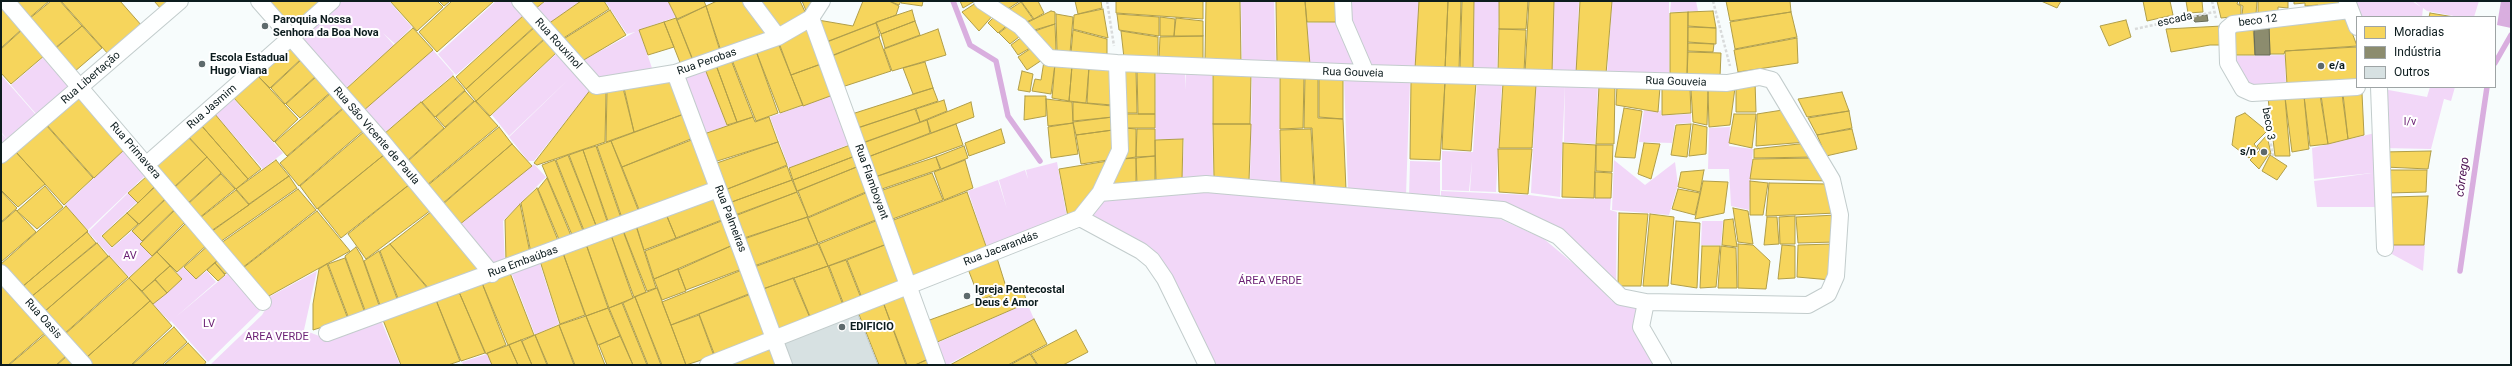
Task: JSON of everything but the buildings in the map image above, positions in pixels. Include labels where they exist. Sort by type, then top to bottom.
[{"type":"street","name":"Rua Primavera","points":[[6,1],[264,302]]},
{"type":"street","name":"Rua Libertação","points":[[1,155],[180,1]]},
{"type":"street","name":"Rua São Vicente de Paula","points":[[259,1],[382,141],[492,274]]},
{"type":"street","name":"Rua Jasmim","points":[[146,165],[332,1]]},
{"type":"street","name":"Rua Rouxinol","points":[[520,1],[596,86]]},
{"type":"street","points":[[751,1],[778,37]]},
{"type":"street","points":[[811,18],[822,1]]},
{"type":"street","name":"Rua Gouveia","points":[[982,1],[1020,26],[1049,58],[1117,63],[1366,73],[1734,82],[1760,77],[1772,80],[1832,180],[1840,215],[1836,276],[1828,294],[1808,304],[1646,302],[1621,297],[1606,285],[1558,236],[1503,210],[1206,184],[1100,193]]},
{"type":"street","points":[[1343,1],[1344,22],[1366,73]]},
{"type":"street","points":[[2348,5],[2356,25]]},
{"type":"street","name":"beco 12","points":[[2348,5],[2233,24],[2227,29],[2228,63],[2243,89],[2252,93],[2356,87]]},
{"type":"street","name":"Rua Perobas","points":[[596,86],[675,73],[778,37],[811,18]]},
{"type":"street","name":"Rua Flamboyant","points":[[811,18],[937,365]]},
{"type":"street","name":"Rua Jacarandás","points":[[708,365],[1080,218],[1100,193],[1120,150],[1117,63]]},
{"type":"street","name":"Rua Palmeiras","points":[[675,73],[784,365]]},
{"type":"street","points":[[2379,88],[2385,248]]},
{"type":"street","name":"Rua Embaúbas","points":[[327,333],[492,274],[718,189]]},
{"type":"street","points":[[1080,218],[1140,251],[1152,260],[1165,279],[1207,365]]},
{"type":"street","name":"Rua Oasis","points":[[1,273],[84,365]]},
{"type":"street","points":[[1646,302],[1641,327],[1663,365]]},
{"type":"path","points":[[1107,1],[1117,63]]},
{"type":"path","points":[[1714,1],[1734,82]]},
{"type":"path","name":"escada","points":[[2135,29],[2214,12]]},
{"type":"path","name":"beco 3","points":[[2263,92],[2274,156]]},
{"type":"green space","points":[[341,1],[389,1],[412,27],[395,44],[383,33],[394,45],[344,90],[324,66],[328,62],[323,66],[299,39]]},
{"type":"green space","points":[[496,1],[511,1],[524,15],[456,75],[438,54]]},
{"type":"green space","points":[[546,1],[581,1],[548,24],[535,9]]},
{"type":"green space","points":[[605,1],[668,1],[676,17],[639,30],[653,71],[599,80],[582,61],[635,32],[627,34]]},
{"type":"green space","points":[[1241,1],[1274,1],[1276,64],[1242,62]]},
{"type":"green space","points":[[1350,1],[1419,1],[1415,69],[1370,67],[1350,21]]},
{"type":"green space","points":[[1474,1],[1499,1],[1497,71],[1473,70]]},
{"type":"green space","points":[[1554,1],[1579,1],[1576,73],[1552,73]]},
{"type":"green space","points":[[1612,1],[1669,1],[1669,76],[1607,75]]},
{"type":"green space","points":[[1671,1],[1696,1],[1698,11],[1670,12]]},
{"type":"green space","points":[[2352,1],[2412,1],[2421,7],[2414,1],[2479,1],[2474,16],[2454,16],[2427,11],[2423,8],[2422,16],[2360,16]]},
{"type":"green space","points":[[1337,22],[1357,67],[1310,65],[1307,23]]},
{"type":"green space","points":[[433,50],[454,74],[383,134],[363,111]]},
{"type":"green space","points":[[558,52],[591,89],[534,161],[528,161],[509,137],[572,76],[509,136],[492,115]]},
{"type":"green space","points":[[2285,55],[2286,85],[2254,87],[2248,84],[2233,56]]},
{"type":"green space","points":[[45,56],[71,87],[37,115],[11,85]]},
{"type":"green space","points":[[705,69],[727,126],[704,133],[682,77]]},
{"type":"green space","points":[[1156,70],[1185,71],[1185,90],[1186,71],[1212,73],[1213,178],[1182,180],[1184,139],[1155,139]]},
{"type":"green space","points":[[1,75],[37,116],[1,148],[1,133],[8,140],[1,132]]},
{"type":"green space","points":[[1252,75],[1279,76],[1280,185],[1250,181]]},
{"type":"green space","points":[[1344,79],[1410,81],[1406,195],[1348,190]]},
{"type":"green space","points":[[1477,82],[1502,83],[1496,192],[1470,191],[1472,161],[1469,191],[1442,190],[1442,151],[1473,152]]},
{"type":"green space","points":[[1536,84],[1565,85],[1560,197],[1531,193]]},
{"type":"green space","points":[[1565,85],[1598,86],[1595,144],[1564,142]]},
{"type":"green space","name":"l/v","points":[[2430,88],[2455,88],[2451,101],[2441,98],[2444,99],[2431,149],[2383,148],[2383,89],[2427,97]]},
{"type":"green space","points":[[833,95],[850,144],[789,168],[770,117]]},
{"type":"green space","points":[[232,97],[283,153],[263,169],[214,113]]},
{"type":"green space","points":[[1644,110],[1658,112],[1661,110],[1661,115],[1691,114],[1691,123],[1675,124],[1672,143],[1639,142]]},
{"type":"green space","points":[[1730,127],[1729,146],[1753,149],[1749,210],[1731,206],[1729,169],[1708,169],[1709,128]]},
{"type":"green space","points":[[2375,133],[2377,207],[2317,207],[2314,181],[2372,173],[2314,179],[2312,148]]},
{"type":"green space","points":[[125,149],[147,174],[88,230],[65,205]]},
{"type":"green space","points":[[1614,160],[1645,185],[1675,162],[1678,185],[1669,215],[1612,210]]},
{"type":"green space","points":[[1410,161],[1440,162],[1440,199],[1409,196]]},
{"type":"green space","points":[[1057,162],[1067,217],[987,248],[968,191],[998,180],[1007,209],[999,180],[1025,170],[1028,179],[1026,170]]},
{"type":"green space","points":[[534,164],[546,177],[503,221],[505,262],[493,266],[459,225]]},
{"type":"green space","name":"ÁREA VERDE","points":[[1194,188],[1498,218],[1544,239],[1586,274],[1612,301],[1639,305],[1655,365],[1214,365],[1190,310],[1152,256],[1086,216],[1105,197]]},
{"type":"green space","points":[[1441,191],[1529,195],[1560,199],[1611,198],[1610,210],[1617,212],[1616,291],[1563,229],[1507,205],[1441,198]]},
{"type":"green space","name":"AV","points":[[128,193],[137,202],[101,236],[112,248],[132,231],[142,241],[140,244],[152,256],[129,277],[88,232]]},
{"type":"green space","points":[[1702,221],[1723,221],[1721,245],[1701,245]]},
{"type":"green space","points":[[2391,245],[2425,245],[2423,271],[2390,253]]},
{"type":"green space","points":[[539,261],[559,324],[535,335],[511,272]]},
{"type":"green space","name":"LV","points":[[183,267],[196,279],[207,271],[216,282],[170,322],[153,304],[182,279],[177,273]]},
{"type":"green space","name":"LV","points":[[233,269],[265,306],[208,362],[171,321]]},
{"type":"green space","name":"AREA VERDE","points":[[317,271],[304,330],[324,338],[380,318],[400,365],[210,365],[262,315],[265,310],[267,298]]},
{"type":"green space","points":[[1027,303],[1034,319],[947,365],[943,365],[935,344]]},
{"type":"green space","points":[[487,354],[492,365],[463,365],[462,362]]},
{"type":"shaded area","points":[[2501,1],[2511,1],[2511,28],[2497,25]]},
{"type":"waterway","points":[[953,1],[970,45],[996,61],[1008,116],[1040,161]]},
{"type":"waterway","name":"córrego","points":[[2496,61],[2511,35]]},
{"type":"waterway","name":"córrego","points":[[2460,271],[2487,88]]},
{"type":"place","name":"Paroquia Nossa Senhora da Boa Nova","points":[[265,26]]},
{"type":"place","name":"Escola Estadual Hugo Viana","points":[[202,64]]},
{"type":"place","name":"e/a","points":[[2321,66]]},
{"type":"place","name":"s/n","points":[[2264,152]]},
{"type":"place","name":"Igreja Pentecostal Deus é Amor","points":[[967,296]]},
{"type":"place","name":"EDIFICIO","points":[[842,327]]}]
